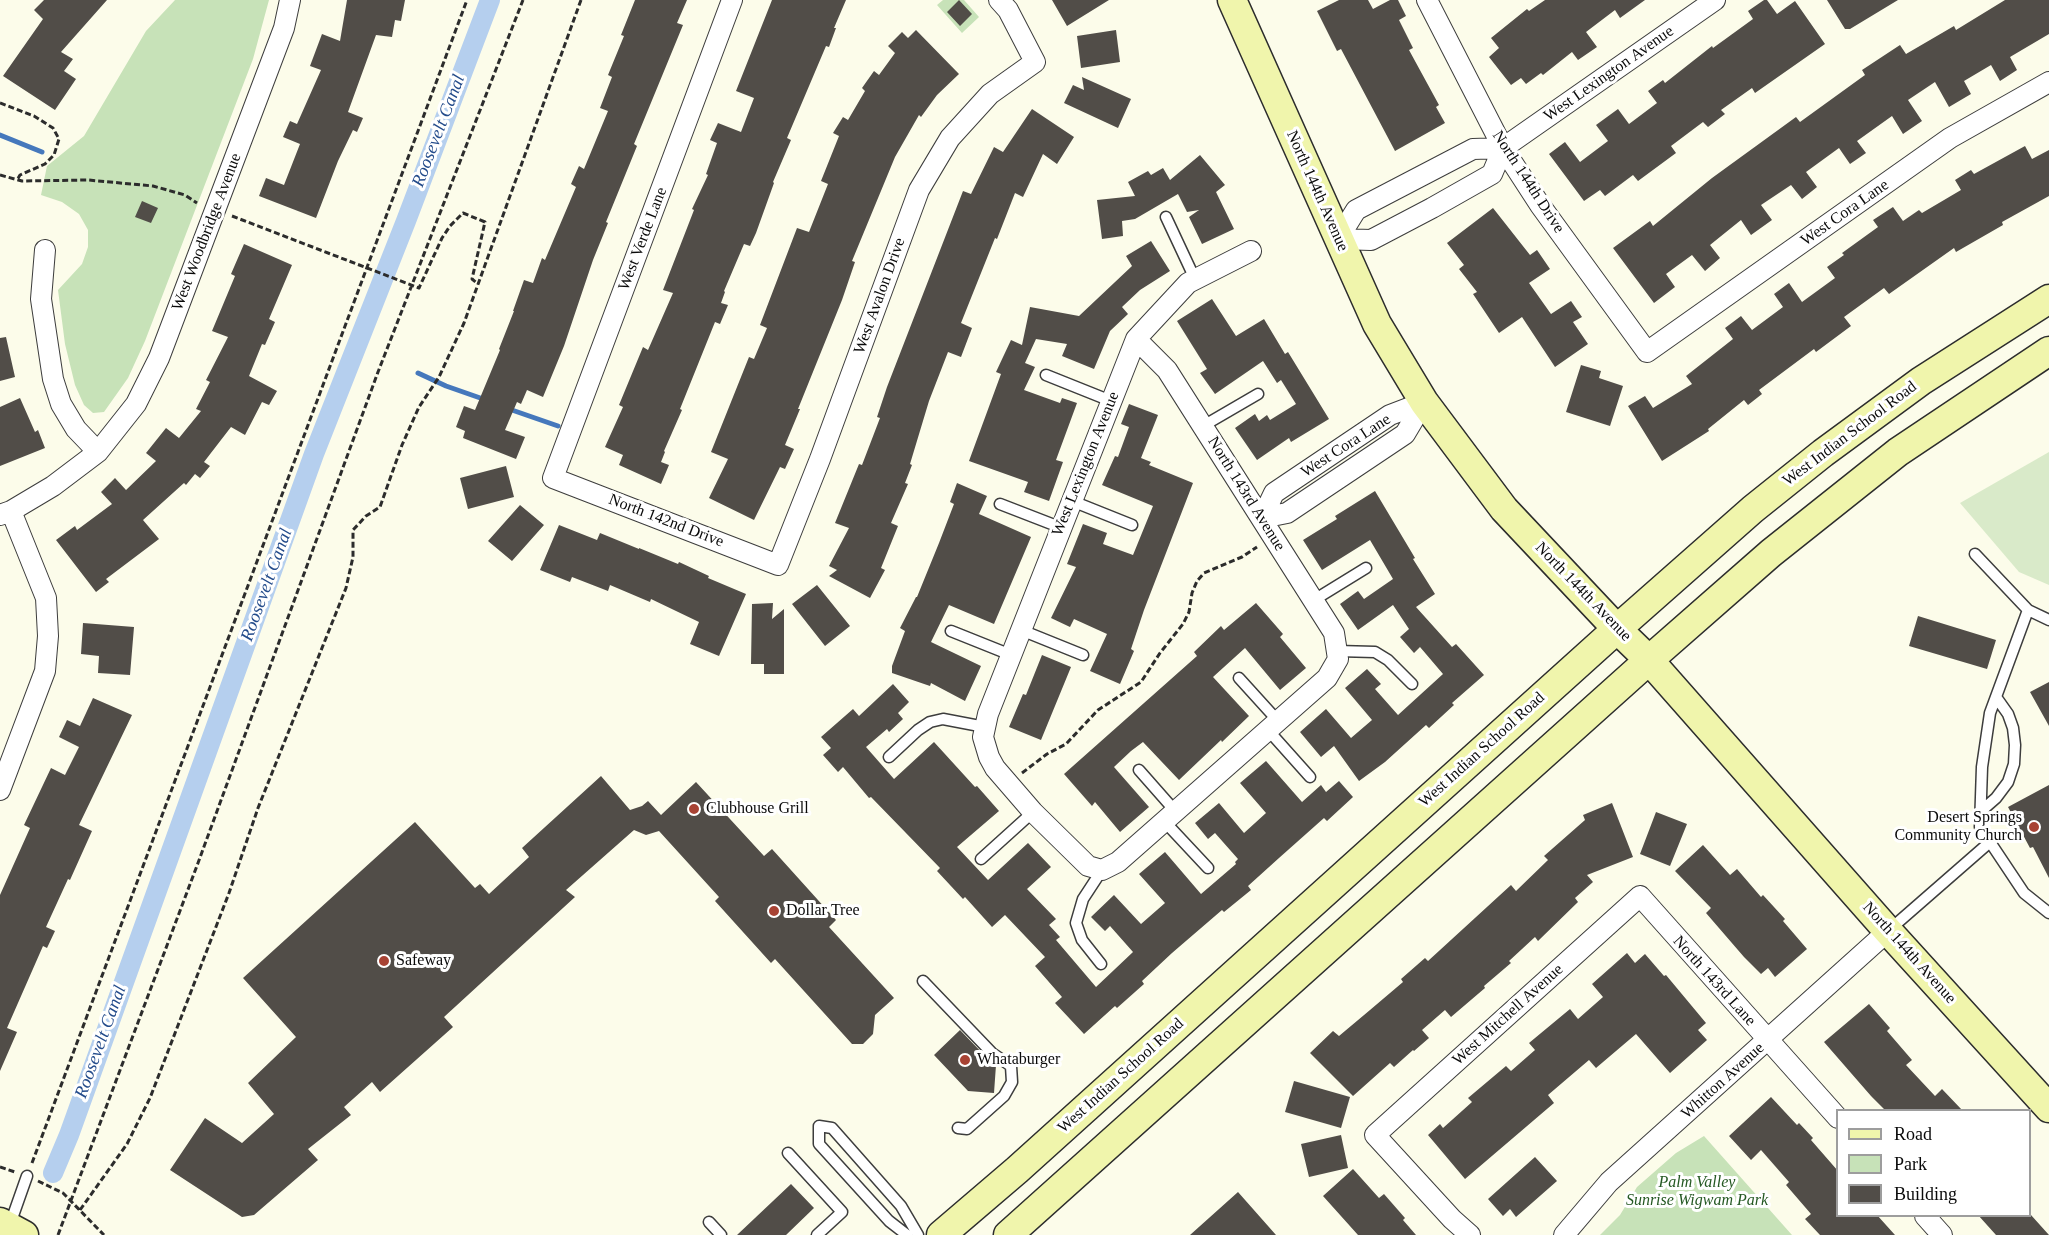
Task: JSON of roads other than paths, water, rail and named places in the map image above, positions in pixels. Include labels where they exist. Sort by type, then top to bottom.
[{"type":"main road","name":"North 144th Avenue","points":[[1232,0],[1377,324],[1424,402],[1504,509],[1649,660],[1888,931],[2049,1108]]},
{"type":"main road","name":"West Indian School Road","points":[[941,1235],[1017,1170],[1753,509],[1823,453],[1921,381],[2049,299]]},
{"type":"main road","points":[[1008,1235],[1649,660],[1771,554],[1870,474],[1931,429],[2049,351]]},
{"type":"street","name":"West Woodbridge Avenue","points":[[5,513],[52,486],[98,452],[136,404],[159,358],[284,28],[290,0]]},
{"type":"street","name":"West Verde Lane","points":[[553,478],[732,0]]},
{"type":"street","name":"West Avalon Drive","points":[[778,565],[820,459],[919,190],[950,138],[990,94],[1035,62],[1008,10],[999,0]]},
{"type":"street","name":"North 144th Drive","points":[[1427,0],[1503,148],[1540,205],[1647,352]]},
{"type":"street","name":"West Lexington Avenue","points":[[1503,148],[1715,0]]},
{"type":"street","name":"West Cora Lane","points":[[1647,352],[1950,138],[2049,82]]},
{"type":"street","points":[[1503,148],[1492,174],[1432,208],[1371,240],[1338,239],[1356,210],[1473,149],[1503,148]]},
{"type":"street","points":[[45,250],[40,299],[53,379],[61,404],[76,429],[98,452]]},
{"type":"street","name":"West Lexington Avenue","points":[[1033,812],[989,757],[983,737],[988,714],[1136,339],[1188,283],[1251,251]]},
{"type":"street","name":"North 143rd Avenue","points":[[1136,339],[1167,370],[1274,536],[1334,633],[1337,655]]},
{"type":"street","name":"West Cora Lane","points":[[1262,518],[1287,513],[1345,459],[1405,434],[1424,402]]},
{"type":"street","name":"North 142nd Drive","points":[[553,478],[778,565]]},
{"type":"street","points":[[0,790],[45,670],[48,636],[46,598],[5,513]]},
{"type":"street","points":[[1033,812],[1088,866],[1102,870],[1118,862],[1327,678],[1337,655]]},
{"type":"street","name":"North 143rd Lane","points":[[1640,896],[1836,1116]]},
{"type":"street","name":"West Mitchell Avenue","points":[[1470,1235],[1452,1219],[1376,1135],[1640,896]]},
{"type":"street","name":"Whitton Avenue","points":[[1564,1235],[1609,1182],[1888,931]]},
{"type":"street","points":[[1927,1217],[1942,1235]]},
{"type":"lane","points":[[1166,217],[1195,279]]},
{"type":"lane","points":[[1046,375],[1111,401]]},
{"type":"lane","points":[[1203,426],[1258,394]]},
{"type":"lane","points":[[1072,501],[1132,525]]},
{"type":"lane","points":[[1000,504],[1062,528]]},
{"type":"lane","points":[[1975,554],[2028,610],[2049,620]]},
{"type":"lane","points":[[1314,600],[1365,568]]},
{"type":"lane","points":[[2028,610],[1990,713],[1982,767],[1980,826],[2024,893],[2049,913]]},
{"type":"lane","points":[[1021,630],[1083,655]]},
{"type":"lane","points":[[951,631],[1011,655]]},
{"type":"lane","points":[[1337,655],[1375,652],[1388,660],[1412,684]]},
{"type":"lane","points":[[1239,678],[1310,777]]},
{"type":"lane","points":[[1980,812],[2008,782],[2014,764],[2013,728],[2008,714],[1996,697]]},
{"type":"lane","points":[[889,757],[930,722],[943,719],[985,727]]},
{"type":"lane","points":[[1138,770],[1208,868]]},
{"type":"lane","points":[[981,859],[1033,812]]},
{"type":"lane","points":[[1888,931],[1990,842]]},
{"type":"lane","points":[[1101,964],[1082,940],[1076,923],[1083,898],[1102,870]]},
{"type":"lane","points":[[923,981],[992,1053],[1011,1066],[1012,1082],[1004,1096],[967,1129],[958,1128]]},
{"type":"lane","points":[[908,1235],[889,1221],[819,1144],[819,1126],[832,1128],[901,1206],[918,1235]]},
{"type":"lane","points":[[788,1153],[842,1212],[817,1235]]},
{"type":"lane","points":[[9,1230],[27,1176]]},
{"type":"lane","points":[[709,1222],[721,1235]]},
{"type":"waterway","name":"Roosevelt Canal","points":[[53,1173],[69,1135],[314,454],[490,0]]},
{"type":"waterway","points":[[0,135],[42,152]]},
{"type":"waterway","points":[[418,373],[486,400]]},
{"type":"waterway","points":[[509,409],[558,426]]},
{"type":"place","name":"Clubhouse Grill","points":[[694,809]]},
{"type":"place","name":"Desert Springs Community Church","points":[[2034,827]]},
{"type":"place","name":"Dollar Tree","points":[[774,911]]},
{"type":"place","name":"Safeway","points":[[384,961]]},
{"type":"place","name":"Whataburger","points":[[965,1060]]},
{"type":"park label","name":"Palm Valley Sunrise Wigwam Park","points":[[1697,1192]]}]
